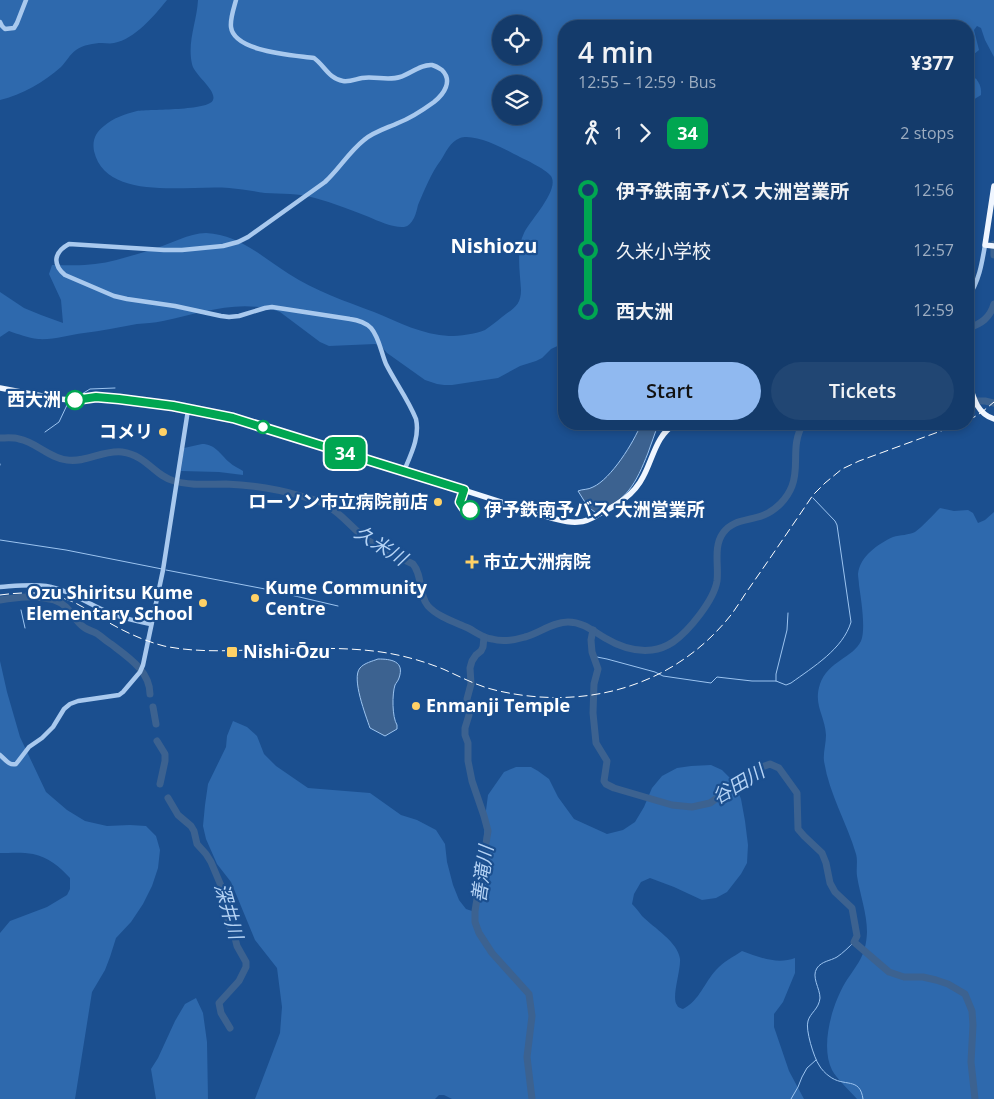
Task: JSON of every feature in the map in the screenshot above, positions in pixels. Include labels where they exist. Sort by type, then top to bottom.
[{"type":"main road","points":[[989,245],[994,186]]},
{"type":"main road","points":[[0,388],[66,400],[106,398],[233,418],[563,521],[579,522],[592,518],[613,507],[631,493],[644,476],[655,448],[668,430]]},
{"type":"main road","points":[[974,399],[977,406],[987,416],[994,419]]},
{"type":"street","points":[[0,22],[5,29],[14,28],[26,0]]},
{"type":"street","points":[[236,0],[231,28],[236,38],[243,43],[259,49],[314,58],[330,75],[342,81],[370,77],[401,77],[425,66],[434,65],[440,68],[446,75],[448,82],[446,89],[442,95],[425,109],[400,123],[364,139],[334,175],[248,237],[238,242],[223,246],[164,250],[69,244],[59,251],[57,264],[65,275],[114,296],[127,299],[229,317],[265,308],[280,308],[350,319],[367,324],[376,336],[387,366],[416,418],[417,436],[404,471]]},
{"type":"street","points":[[974,286],[989,245]]},
{"type":"street","points":[[0,755],[8,762],[16,764],[29,747],[53,727],[64,709],[70,704],[119,694],[123,692],[141,671],[163,570],[188,410]]},
{"type":"street","points":[[0,588],[31,585],[60,589],[113,615],[152,624]]},
{"type":"shaded area","points":[[0,0],[167,0],[144,26],[129,37],[114,43],[92,44],[79,48],[61,67],[40,83],[16,95],[0,100]]},
{"type":"shaded area","points":[[198,0],[994,0],[994,57],[981,28],[977,26],[974,30],[974,20],[558,20],[558,346],[551,349],[542,358],[520,366],[498,378],[452,385],[437,384],[425,380],[387,353],[382,347],[375,344],[329,346],[320,342],[280,312],[250,306],[221,308],[160,322],[137,324],[50,339],[23,336],[9,331],[0,337],[0,292],[24,308],[63,323],[61,300],[49,274],[52,265],[84,265],[109,262],[193,235],[206,233],[240,242],[299,280],[320,291],[430,333],[453,336],[485,330],[518,303],[521,295],[519,261],[522,239],[527,227],[548,197],[553,182],[551,176],[539,167],[502,148],[472,137],[460,138],[451,145],[431,176],[414,218],[410,224],[404,227],[386,224],[309,196],[213,187],[152,188],[132,185],[115,178],[102,167],[94,151],[95,137],[104,126],[124,115],[137,111],[191,108],[209,104],[213,100],[212,92],[192,64],[191,48]]},
{"type":"shaded area","points":[[974,30],[979,50],[974,54]]},
{"type":"shaded area","points":[[974,77],[980,85],[981,95],[974,99]]},
{"type":"shaded area","points":[[638,430],[656,430],[648,453],[629,490],[615,503],[595,512],[588,507],[578,491],[589,489],[600,483],[614,468]]},
{"type":"shaded area","points":[[207,444],[217,450],[243,471],[243,475],[181,471],[184,448]]},
{"type":"shaded area","points":[[940,508],[954,511],[968,510],[973,513],[978,523],[994,512],[994,1099],[857,1099],[832,1070],[827,1049],[827,1038],[832,1014],[840,992],[863,954],[867,925],[857,876],[856,854],[826,773],[824,758],[826,735],[818,691],[824,676],[829,670],[852,652],[861,641],[863,622],[858,574],[859,568],[866,556],[876,547],[893,537],[915,532]]},
{"type":"shaded area","points":[[378,659],[396,662],[400,668],[393,700],[393,711],[397,729],[385,736],[370,728],[360,697],[357,680],[362,666]]},
{"type":"shaded area","points":[[0,661],[20,737],[46,792],[67,810],[85,821],[107,826],[146,826],[156,836],[160,850],[158,868],[152,886],[131,922],[116,938],[105,970],[92,992],[75,1099],[0,1099],[0,933],[10,921],[47,907],[67,895],[70,889],[70,878],[44,857],[25,853],[0,853]]},
{"type":"shaded area","points":[[233,721],[247,727],[257,736],[264,754],[276,766],[308,788],[370,793],[401,815],[417,820],[436,830],[445,844],[447,862],[459,900],[466,909],[472,911],[477,906],[481,882],[488,795],[504,772],[516,767],[531,767],[538,771],[549,779],[558,797],[574,819],[607,834],[623,830],[635,822],[652,788],[662,776],[677,768],[691,766],[711,765],[722,770],[734,782],[741,799],[748,845],[747,863],[741,874],[727,892],[716,898],[702,900],[650,878],[641,882],[634,894],[632,904],[642,916],[670,941],[678,953],[680,964],[675,1001],[678,1007],[683,1009],[694,1001],[719,967],[742,951],[761,958],[782,961],[795,958],[795,973],[783,1002],[774,1014],[774,1027],[789,1071],[804,1099],[452,1099],[439,1095],[435,1099],[255,1099],[280,1033],[282,1007],[277,968],[255,940],[231,882],[217,864],[206,839],[203,826],[208,784],[226,747],[227,736]]},
{"type":"shaded area","points":[[196,998],[203,1013],[207,1042],[208,1099],[156,1099],[151,1069],[185,1004]]},
{"type":"waterway","points":[[994,244],[994,255]]},
{"type":"waterway","points":[[974,326],[984,320],[994,304]]},
{"type":"waterway","points":[[77,397],[90,389],[115,388]]},
{"type":"waterway","name":"久米川","points":[[974,401],[994,403]]},
{"type":"waterway","points":[[45,432],[59,422],[68,403]]},
{"type":"waterway","name":"久米川","points":[[0,438],[14,438],[25,441],[60,459],[67,460],[81,460],[108,453],[122,452],[138,457],[167,478],[180,483],[255,486],[283,491],[323,503],[336,511],[369,541],[413,564],[418,574],[425,601],[432,610],[489,638],[513,640],[562,622],[573,622],[588,627],[622,646],[652,650],[673,642],[693,623],[706,606],[717,581],[718,544],[727,528],[736,523],[768,513],[781,504],[792,486],[797,440],[800,430]]},
{"type":"waterway","points":[[595,658],[607,659],[655,672],[663,676],[711,683],[717,677],[752,681],[776,681],[786,685],[809,671],[841,641],[851,622],[837,525],[813,498]]},
{"type":"waterway","points":[[0,540],[66,550],[162,569]]},
{"type":"waterway","points":[[166,570],[265,589],[338,606]]},
{"type":"waterway","name":"深井川","points":[[0,600],[20,597],[47,598],[65,606],[81,625],[98,634],[137,665],[146,678],[150,694]]},
{"type":"waterway","points":[[21,610],[25,628]]},
{"type":"waterway","points":[[776,681],[787,630],[788,613]]},
{"type":"waterway","name":"谷田川","points":[[593,630],[591,640],[592,652],[598,669],[594,684],[593,713],[596,743],[607,761],[604,781],[606,784],[672,805],[692,807],[710,803],[744,776],[759,768],[770,764],[779,768],[797,793],[798,829],[822,853],[830,883],[835,892],[852,908],[857,936],[854,942],[889,972],[904,977],[923,977],[936,980],[948,984],[965,994],[972,1011],[971,1062],[975,1099]]},
{"type":"waterway","name":"善滝川","points":[[484,637],[483,647],[472,661],[470,668],[471,684],[467,699],[469,715],[465,728],[472,781],[488,831],[475,911],[475,922],[479,933],[492,953],[529,994],[532,1016],[527,1057],[532,1099]]},
{"type":"waterway","name":"深井川","points":[[153,707],[156,724]]},
{"type":"waterway","name":"深井川","points":[[157,741],[165,754],[160,784]]},
{"type":"waterway","name":"深井川","points":[[168,798],[178,815],[191,826],[197,844],[211,862],[228,897],[229,926],[233,930],[237,946],[246,962],[246,967],[239,981],[219,1003],[221,1013],[230,1028]]},
{"type":"waterway","points":[[854,942],[844,952],[824,962],[815,971],[820,998],[807,1025],[813,1050],[821,1068],[835,1079],[859,1087],[863,1099]]},
{"type":"waterway","points":[[791,1099],[807,1068],[816,1060]]},
{"type":"railway","points":[[974,417],[994,402]]},
{"type":"railway","points":[[0,595],[34,593],[60,597],[77,604],[131,634],[156,644],[175,648],[218,651],[316,648],[365,650],[420,661],[499,691],[562,698],[593,695],[623,688],[651,678],[678,663],[703,644],[732,613],[813,495],[842,469],[944,430]]},
{"type":"bus line","name":"34","points":[[75,400],[96,397],[119,399],[173,406],[233,418],[464,490],[460,502],[464,508],[470,510]]},
{"type":"place","name":"西大洲","points":[[75,400]]},
{"type":"place","name":"コメリ","points":[[163,432]]},
{"type":"place","name":"ローソン市立病院前店","points":[[438,502]]},
{"type":"place","name":"伊予鉄南予バス 大洲営業所","points":[[470,510]]},
{"type":"place","name":"市立大洲病院","points":[[472,562]]},
{"type":"place","name":"Kume Community Centre","points":[[255,598]]},
{"type":"place","name":"Ozu Shiritsu Kume Elementary School","points":[[203,603]]},
{"type":"place","name":"Nishi-Ōzu","points":[[232,652]]},
{"type":"place","name":"Enmanji Temple","points":[[416,706]]},
{"type":"district","name":"Nishiozu","points":[[494,246]]}]
